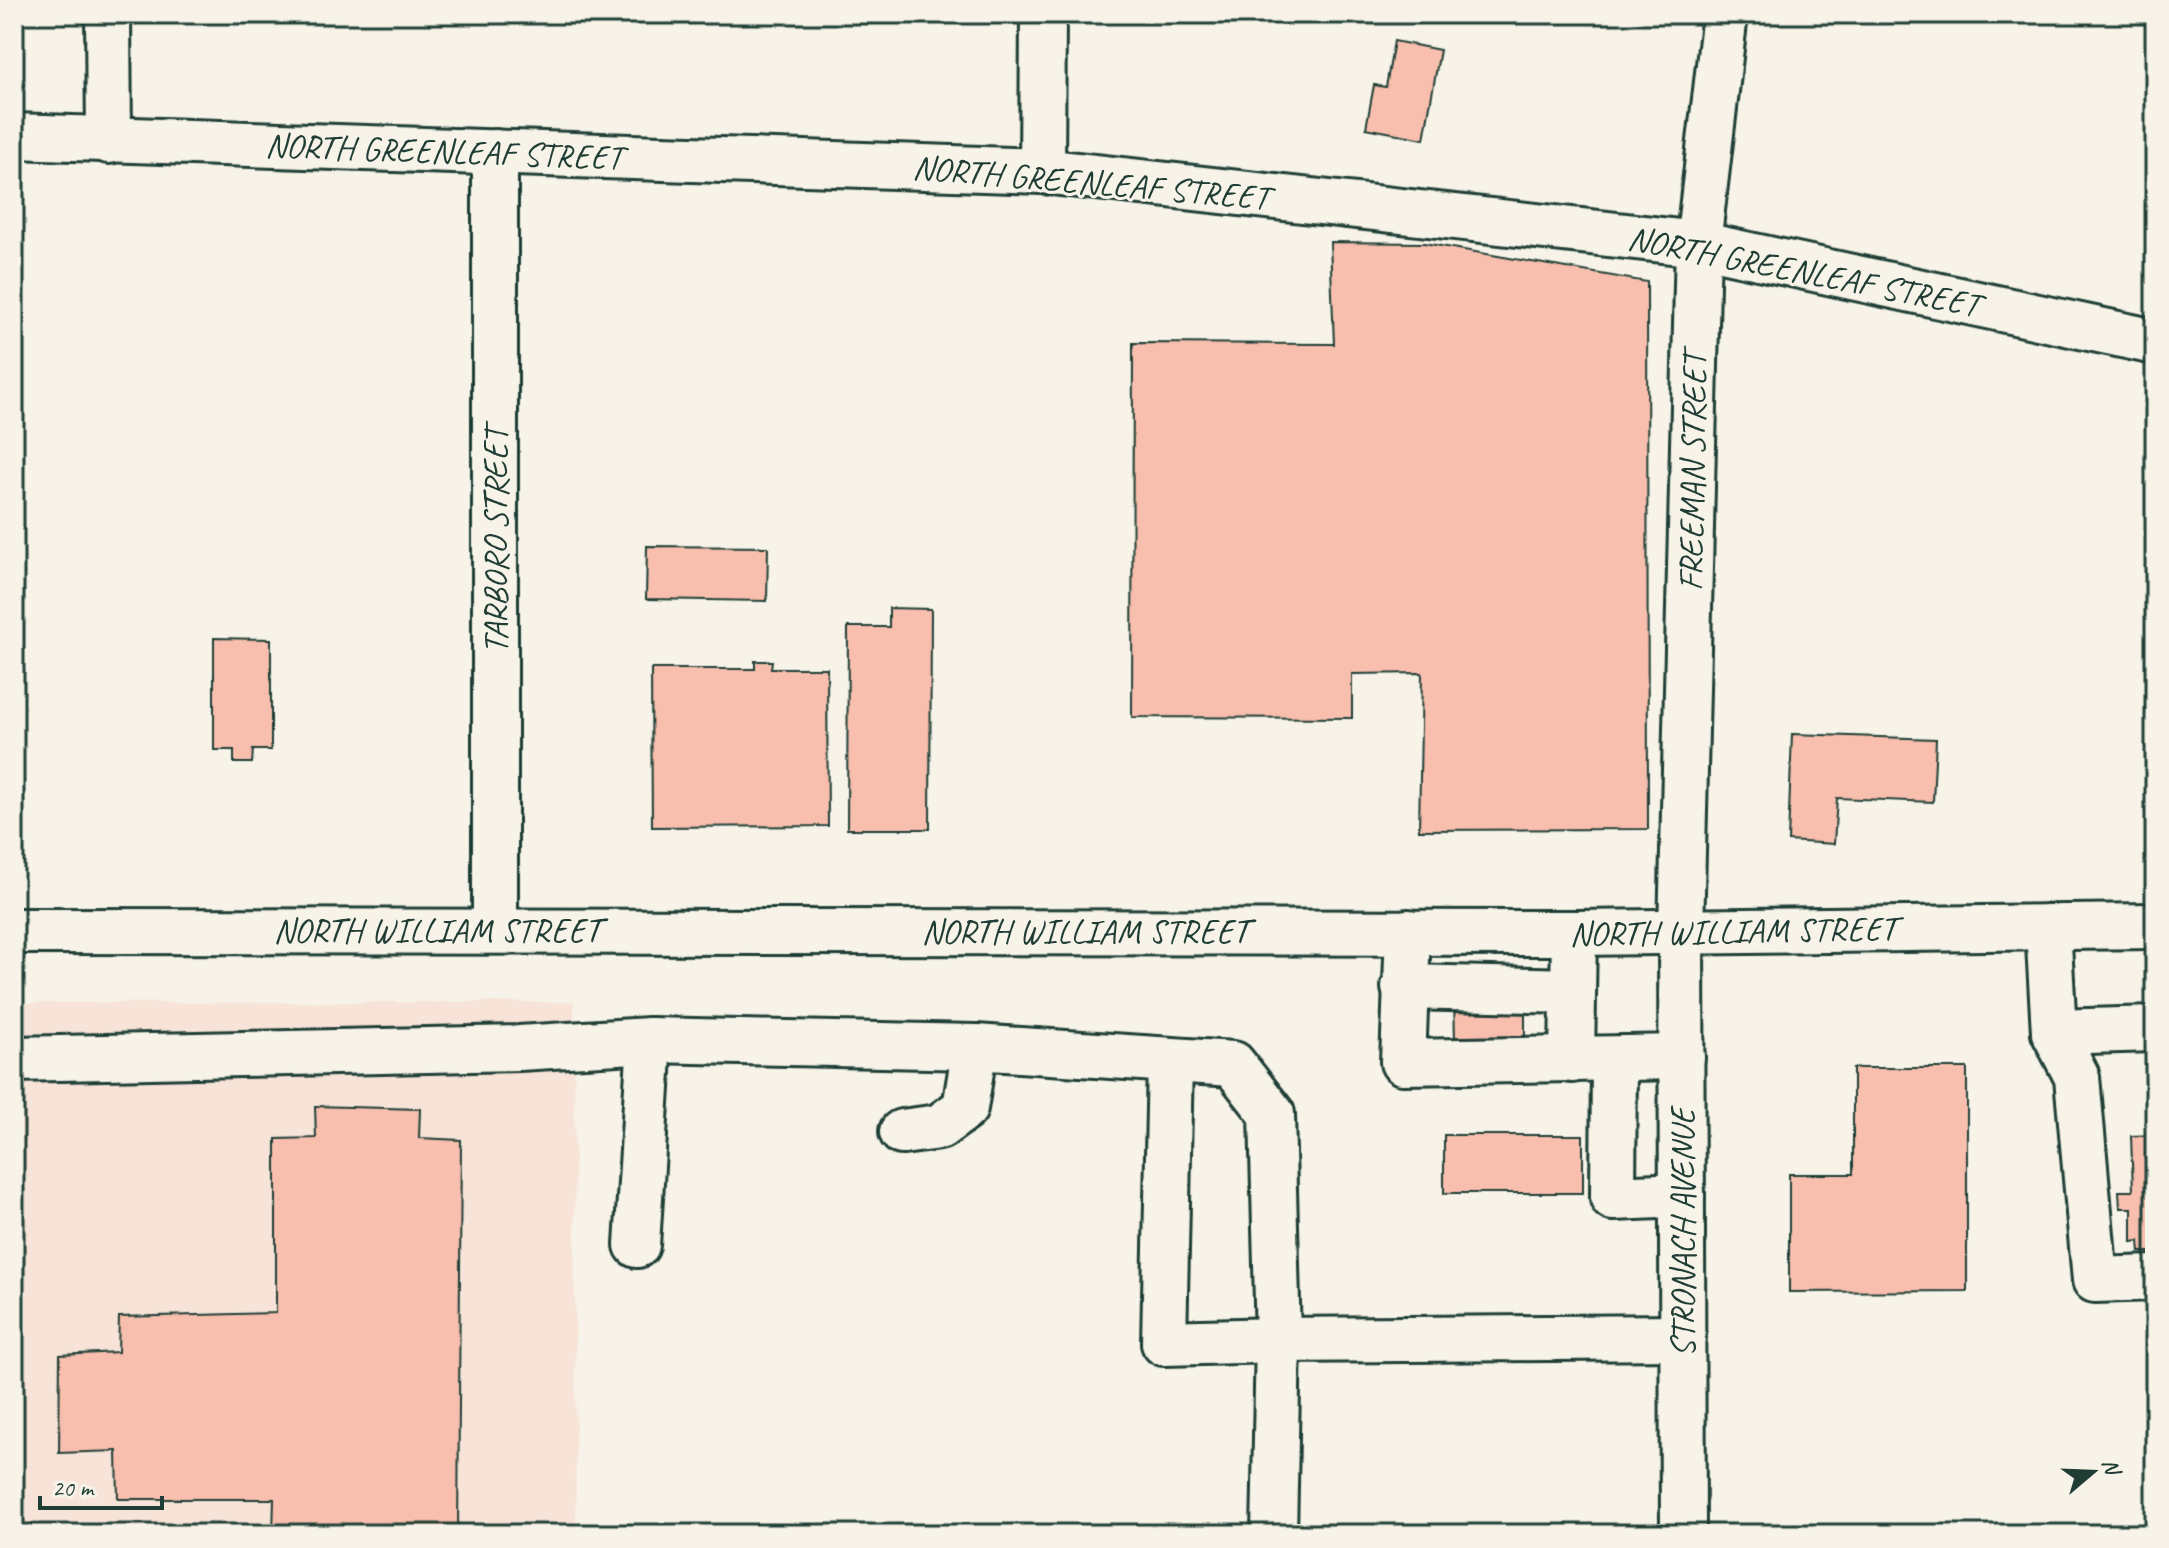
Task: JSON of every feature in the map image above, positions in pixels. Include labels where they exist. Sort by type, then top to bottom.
[{"type":"street","points":[[108,14],[109,141]]},
{"type":"street","points":[[1042,171],[1043,14]]},
{"type":"street","name":"FREEMAN STREET","points":[[1681,932],[1698,244],[1725,14]]},
{"type":"street","name":"NORTH GREENLEAF STREET","points":[[14,136],[1042,171],[1698,244],[2155,342]]},
{"type":"street","name":"TARBORO STREET","points":[[495,152],[495,930]]},
{"type":"street","name":"NORTH WILLIAM STREET","points":[[14,931],[1574,933],[2155,926]]},
{"type":"street","points":[[2048,927],[2054,1032],[2077,1077],[2095,1280],[2137,1278]]},
{"type":"street","points":[[1408,932],[1403,1062],[1682,1057]]},
{"type":"street","name":"STRONACH AVENUE","points":[[1681,932],[1683,1534]]},
{"type":"street","points":[[1574,933],[1573,991],[1593,1060],[1613,1198],[1682,1195]]},
{"type":"street","points":[[1404,987],[1573,991]]},
{"type":"street","points":[[2054,1032],[2155,1029]]},
{"type":"street","points":[[637,1245],[650,1040]]},
{"type":"street","points":[[14,1059],[519,1048],[650,1040],[975,1047],[1233,1064],[1272,1114],[1278,1340],[1274,1534]]},
{"type":"street","points":[[902,1132],[939,1127],[965,1108],[975,1047]]},
{"type":"street","points":[[1170,1061],[1164,1343],[1683,1337]]},
{"type":"shaded area","points":[[574,1002],[576,1534],[14,1534],[14,1003]]},
{"type":"building","points":[[1394,41],[1440,50],[1424,139],[1366,128],[1374,85],[1386,87]]},
{"type":"building","points":[[1330,242],[1424,243],[1647,282],[1648,829],[1419,830],[1422,673],[1352,674],[1352,718],[1132,717],[1133,343],[1334,344]]},
{"type":"building","points":[[647,546],[768,547],[767,601],[646,599]]},
{"type":"building","points":[[889,608],[931,609],[930,829],[847,829],[848,627],[889,627]]},
{"type":"building","points":[[214,638],[271,639],[271,750],[253,750],[252,763],[234,763],[234,750],[214,750]]},
{"type":"building","points":[[755,661],[772,661],[771,668],[827,668],[828,826],[652,827],[651,669],[755,669]]},
{"type":"building","points":[[1792,734],[1936,739],[1933,802],[1837,798],[1834,844],[1788,841]]},
{"type":"building","points":[[1454,997],[1525,997],[1525,1041],[1455,1041]]},
{"type":"building","points":[[1853,1068],[1967,1068],[1967,1291],[1789,1292],[1789,1174],[1853,1174]]},
{"type":"building","points":[[315,1106],[420,1109],[419,1138],[461,1140],[458,1534],[273,1534],[274,1499],[118,1499],[117,1451],[59,1453],[60,1355],[118,1352],[119,1317],[276,1313],[276,1139],[316,1138]]},
{"type":"building","points":[[1444,1135],[1583,1135],[1583,1193],[1444,1193]]},
{"type":"building","points":[[2155,1135],[2155,1252],[2140,1252],[2139,1241],[2132,1242],[2132,1208],[2120,1208],[2119,1191],[2133,1191],[2131,1136]]}]
